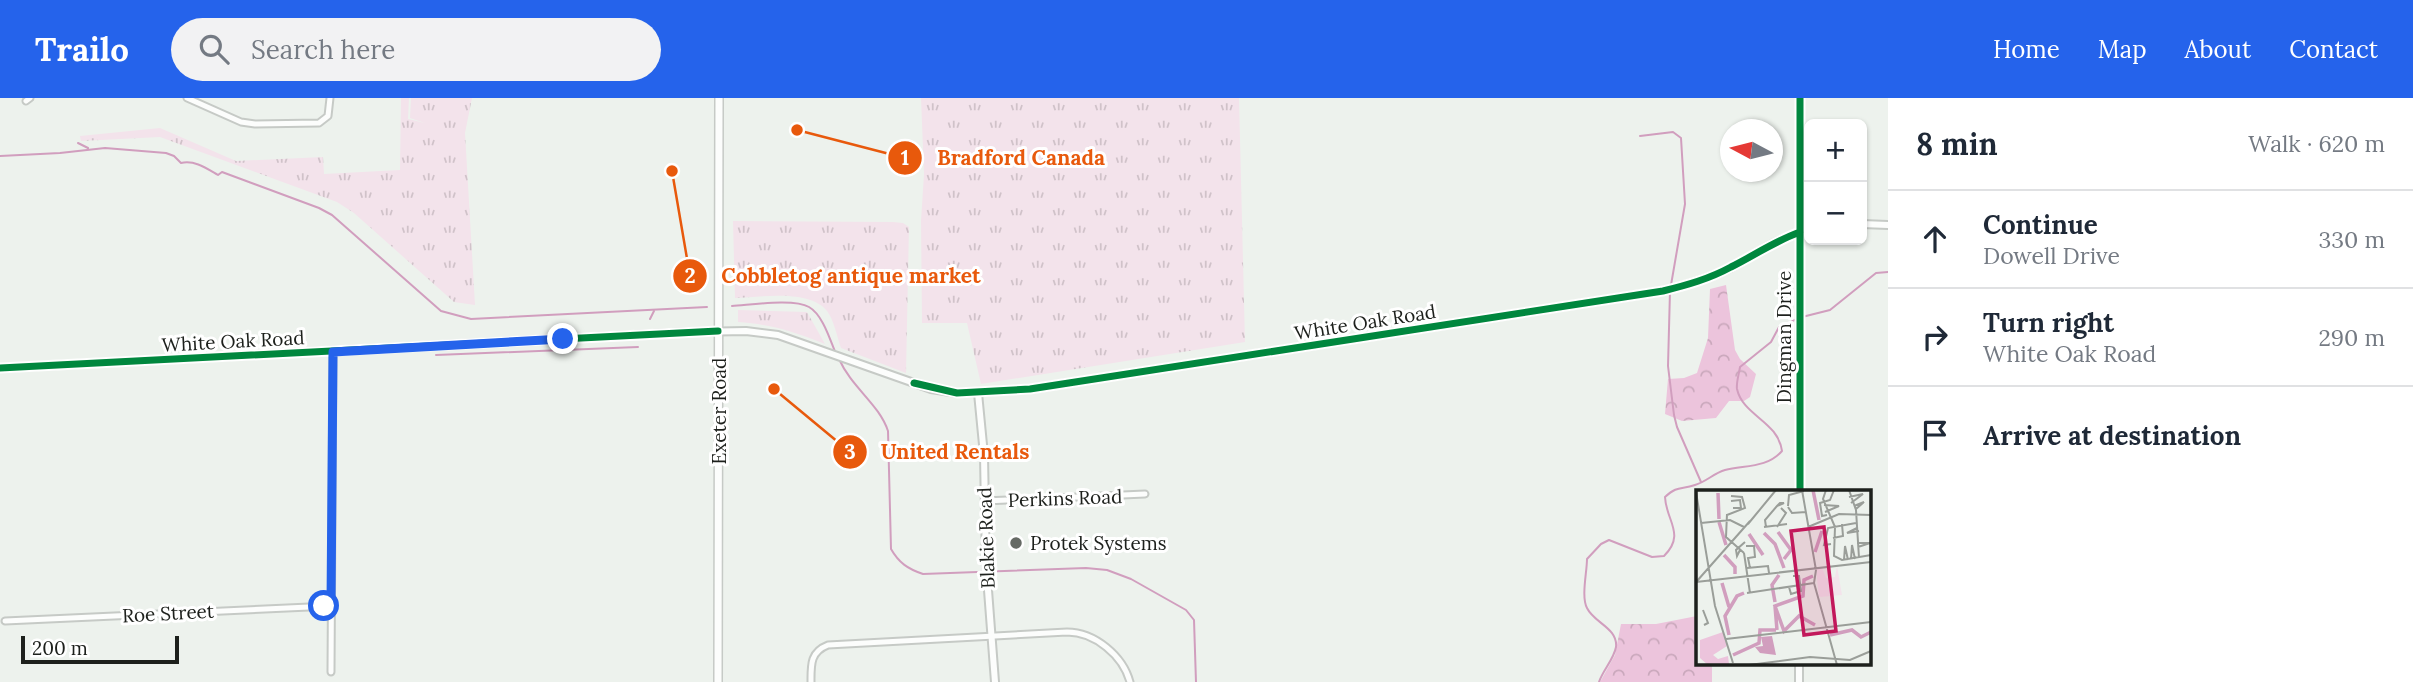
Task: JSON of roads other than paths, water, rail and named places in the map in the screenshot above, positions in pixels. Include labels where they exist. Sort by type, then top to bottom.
[{"type":"main road","name":"Exeter Road","points":[[718,682],[719,98]]},
{"type":"street","points":[[187,98],[241,122],[255,124],[319,123],[328,116],[330,98]]},
{"type":"street","name":"Dingman Drive","points":[[1800,98],[1800,490]]},
{"type":"street","points":[[1867,224],[1888,225]]},
{"type":"street","name":"White Oak Road","points":[[0,368],[747,331],[778,335],[931,389],[957,394],[978,393],[1098,379],[1663,291],[1700,282],[1732,267],[1779,239],[1804,232]]},
{"type":"street","points":[[331,672],[333,352]]},
{"type":"street","name":"Blakie Road","points":[[978,393],[984,455],[986,567],[995,682]]},
{"type":"street","name":"Perkins Road","points":[[985,501],[1144,494]]},
{"type":"street","name":"Roe Street","points":[[5,621],[331,606]]},
{"type":"street","points":[[811,682],[813,656],[825,646],[1074,632],[1110,650],[1123,664],[1130,682]]},
{"type":"street","points":[[1799,664],[1799,682]]},
{"type":"waterway","points":[[1640,136],[1673,132],[1681,138],[1685,204],[1671,285]]},
{"type":"waterway","points":[[78,143],[88,148]]},
{"type":"waterway","points":[[0,156],[105,148],[166,153],[181,163],[196,164],[218,175],[222,172],[332,215],[441,311],[471,319],[707,307]]},
{"type":"waterway","points":[[1802,317],[1830,310],[1876,273],[1888,272]]},
{"type":"waterway","points":[[1670,291],[1668,366],[1674,415],[1701,482]]},
{"type":"waterway","points":[[732,306],[783,302],[809,307],[822,322],[836,354]]},
{"type":"waterway","points":[[650,319],[654,311]]},
{"type":"waterway","points":[[1599,682],[1615,651],[1616,640],[1610,630],[1590,613],[1585,603],[1587,559],[1601,544],[1609,540],[1652,557],[1664,556],[1674,541],[1665,497],[1669,493],[1699,484],[1725,470],[1763,463],[1782,451],[1774,432],[1740,398],[1737,384],[1740,367],[1771,342],[1779,327],[1797,319]]},
{"type":"waterway","points":[[436,355],[638,347]]},
{"type":"waterway","points":[[839,359],[851,379],[878,412],[888,431],[891,549],[901,562],[923,574],[1086,568],[1107,570],[1131,579],[1186,610],[1194,620],[1196,682]]},
{"type":"place","name":"Bradford Canada","points":[[797,130]]},
{"type":"place","name":"Cobbletog antique market","points":[[672,171]]},
{"type":"place","name":"United Rentals","points":[[774,389]]},
{"type":"place","name":"Protek Systems","points":[[1016,543]]}]
